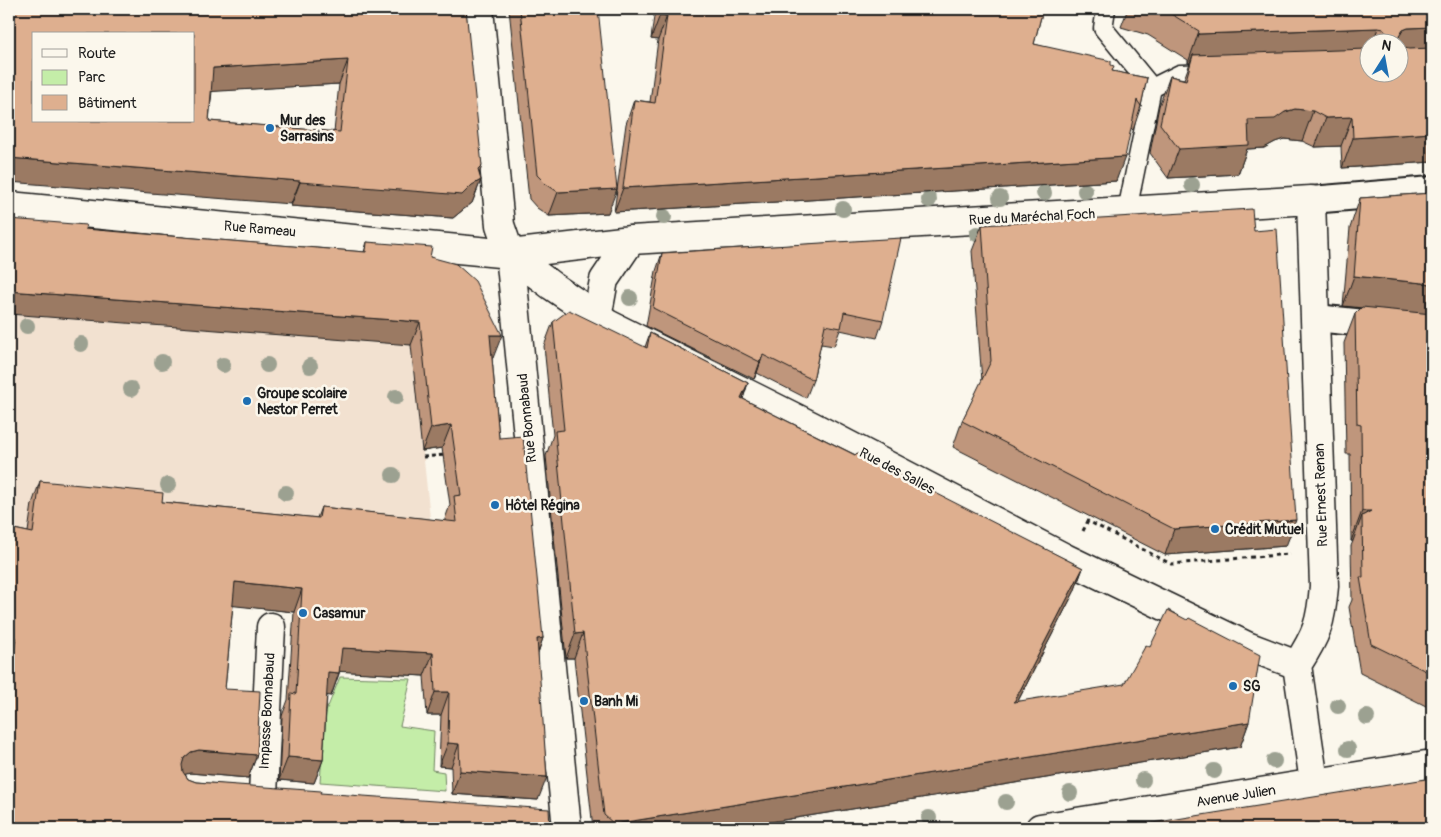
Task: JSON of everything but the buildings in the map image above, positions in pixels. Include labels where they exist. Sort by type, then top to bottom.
[{"type":"street","name":"Rue Bonnabaud","points":[[479,9],[500,225],[510,254],[559,820]]},
{"type":"street","name":"Rue du Maréchal Foch","points":[[510,254],[631,240],[1311,200],[1432,190]]},
{"type":"street","name":"Rue Ernest Renan","points":[[1297,665],[1313,641],[1320,622],[1324,586],[1311,200]]},
{"type":"street","name":"Rue Rameau","points":[[9,206],[510,254]]},
{"type":"street","points":[[597,318],[604,280],[631,240]]},
{"type":"street","name":"Rue des Salles","points":[[510,254],[597,318],[812,426],[1065,558],[1247,646],[1297,665]]},
{"type":"street","points":[[1316,318],[1432,330]]},
{"type":"street","name":"Impasse Bonnabaud","points":[[236,792],[273,795],[271,627]]},
{"type":"street","points":[[1297,665],[1314,782]]},
{"type":"street","name":"Avenue Julien","points":[[1040,828],[1432,764]]},
{"type":"lane","points":[[1106,9],[1103,28],[1152,88]]},
{"type":"lane","points":[[1152,88],[1180,74],[1220,73]]},
{"type":"lane","points":[[1127,211],[1152,88]]},
{"type":"path","points":[[423,457],[450,454]]},
{"type":"path","points":[[1085,526],[1088,521],[1171,564],[1296,554]]},
{"type":"shaded area","name":"Groupe scolaire Nestor Perret","points":[[9,243],[358,275],[489,443],[423,451],[435,566],[68,540],[9,530]]},
{"type":"green space","points":[[340,677],[411,679],[400,726],[434,731],[432,770],[444,772],[445,791],[320,782],[325,714]]},
{"type":"place","name":"Mur des Sarrasins","points":[[270,128]]},
{"type":"place","name":"Groupe scolaire Nestor Perret","points":[[247,401]]},
{"type":"place","name":"Hôtel Régina","points":[[495,505]]},
{"type":"place","name":"Crédit Mutuel","points":[[1215,529]]},
{"type":"place","name":"Casamur","points":[[303,613]]},
{"type":"place","name":"SG","points":[[1233,686]]},
{"type":"place","name":"Banh Mi","points":[[584,701]]}]
